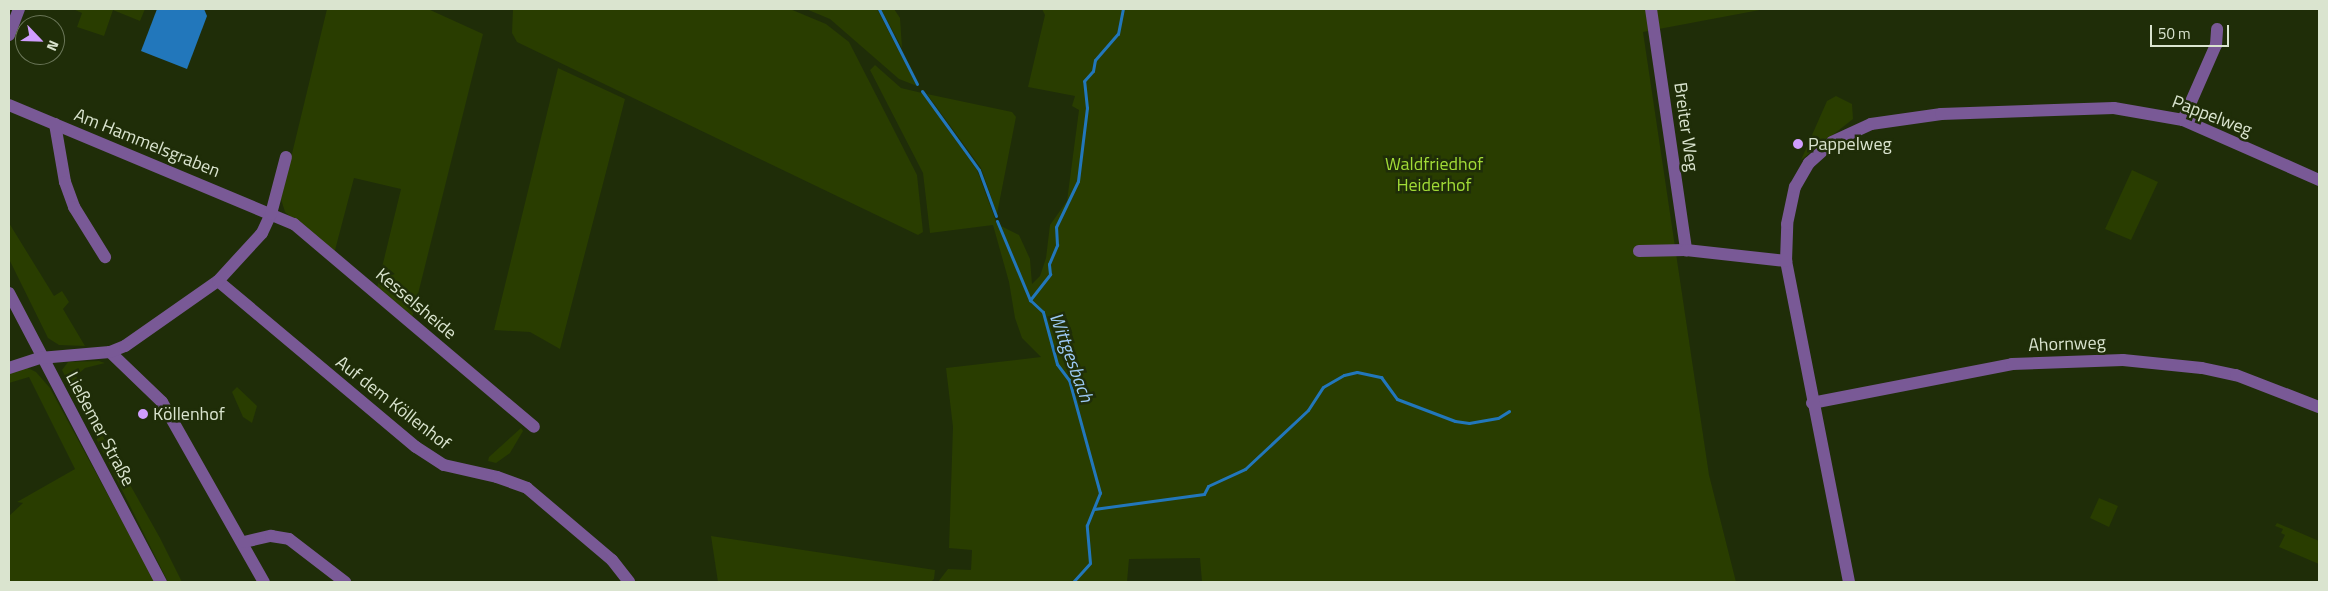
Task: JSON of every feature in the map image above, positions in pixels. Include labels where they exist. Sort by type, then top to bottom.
[{"type":"street","points":[[9,35],[19,9]]},
{"type":"street","name":"Breiter Weg","points":[[1651,9],[1686,250]]},
{"type":"street","points":[[2183,120],[2216,46],[2217,29]]},
{"type":"street","name":"Am Hammelsgraben","points":[[9,105],[271,214]]},
{"type":"street","name":"Pappelweg","points":[[1849,582],[1812,403],[1786,261],[1787,224],[1795,187],[1809,163],[1832,142],[1871,124],[1926,116],[1996,110],[2114,108],[2183,120],[2319,180]]},
{"type":"street","points":[[55,124],[66,182],[74,207],[105,257]]},
{"type":"street","points":[[9,368],[40,358],[110,352],[125,346],[218,281],[249,250],[271,214],[286,157]]},
{"type":"street","name":"Kesselsheide","points":[[271,214],[294,224],[534,427]]},
{"type":"street","points":[[1639,251],[1686,250],[1786,261]]},
{"type":"street","name":"Auf dem Köllenhof","points":[[218,281],[416,447],[444,465],[497,477],[527,488],[612,560],[629,582]]},
{"type":"street","name":"Ließemer Straße","points":[[9,293],[40,358],[161,582]]},
{"type":"street","points":[[110,352],[162,402],[244,542],[264,582]]},
{"type":"street","name":"Ahornweg","points":[[1812,403],[2012,364],[2123,360],[2202,368],[2236,375],[2319,407]]},
{"type":"street","points":[[244,542],[271,536],[289,539],[345,582]]},
{"type":"green space","points":[[73,9],[145,9],[140,21],[113,10],[104,36],[77,27],[82,13]]},
{"type":"green space","points":[[327,9],[428,9],[483,34],[412,318],[377,288],[401,189],[354,178],[334,254],[285,212],[281,199]]},
{"type":"green space","points":[[513,9],[790,9],[826,24],[849,42],[917,175],[923,232],[918,235],[517,42],[512,33]]},
{"type":"green space","points":[[806,9],[877,9],[917,86],[899,79],[830,19]]},
{"type":"green space","points":[[881,9],[894,9],[900,18],[902,48]]},
{"type":"green space","name":"Waldfriedhof Heiderhof","points":[[1042,9],[1765,9],[1643,32],[1709,475],[1736,582],[1202,582],[1200,558],[1129,559],[1127,582],[938,582],[948,569],[971,570],[972,550],[949,548],[953,427],[946,368],[1041,357],[1022,338],[1015,318],[1009,282],[993,225],[930,233],[923,173],[870,70],[875,65],[901,88],[922,93],[977,170],[997,224],[1019,235],[1030,259],[1032,284],[1040,276],[1046,258],[1050,225],[1067,201],[1079,110],[1072,106],[1075,96],[1028,87],[1045,15]]},
{"type":"green space","points":[[558,68],[625,99],[560,349],[530,332],[494,330]]},
{"type":"green space","points":[[927,94],[1012,112],[1016,117],[997,214],[981,168]]},
{"type":"green space","points":[[1836,96],[1852,104],[1853,119],[1801,160],[1827,101]]},
{"type":"green space","points":[[2132,170],[2158,182],[2131,240],[2105,229]]},
{"type":"green space","points":[[9,223],[54,296],[62,291],[69,302],[63,309],[85,346],[59,345],[48,338],[9,259]]},
{"type":"green space","points":[[99,361],[105,363],[85,368],[76,376],[85,392],[81,395],[83,401],[160,538],[182,582],[168,582],[62,370],[68,362]]},
{"type":"green space","points":[[26,367],[36,372],[50,388],[155,582],[9,582],[9,516],[23,503],[17,502],[75,469],[29,377],[9,383],[9,373]]},
{"type":"green space","points":[[237,387],[257,406],[252,423],[243,417],[232,392]]},
{"type":"green space","points":[[521,428],[523,431],[510,453],[496,463],[488,461],[489,457]]},
{"type":"green space","points":[[2099,498],[2118,506],[2109,527],[2090,518]]},
{"type":"green space","points":[[2277,523],[2319,541],[2319,564],[2279,547],[2285,535],[2281,533],[2283,529],[2275,526]]},
{"type":"green space","points":[[711,536],[935,570],[934,579],[931,582],[718,582]]},
{"type":"water","points":[[157,9],[204,9],[207,16],[187,69],[141,51]]},
{"type":"waterway","points":[[879,9],[917,84]]},
{"type":"waterway","name":"Wittgesbach","points":[[1073,582],[1090,563],[1087,525],[1100,493],[1069,380],[1057,364],[1043,312],[1030,300],[1050,274],[1049,264],[1057,245],[1056,227],[1078,181],[1087,108],[1084,81],[1093,71],[1095,60],[1118,34],[1123,9]]},
{"type":"waterway","points":[[922,91],[979,170],[996,216]]},
{"type":"waterway","points":[[997,221],[1030,300]]},
{"type":"waterway","points":[[1094,509],[1204,494],[1208,486],[1245,469],[1308,410],[1323,387],[1344,375],[1357,372],[1381,377],[1397,399],[1455,421],[1469,423],[1498,418],[1509,411]]},
{"type":"place","name":"Pappelweg","points":[[1798,144]]},
{"type":"place","name":"Köllenhof","points":[[143,414]]}]
